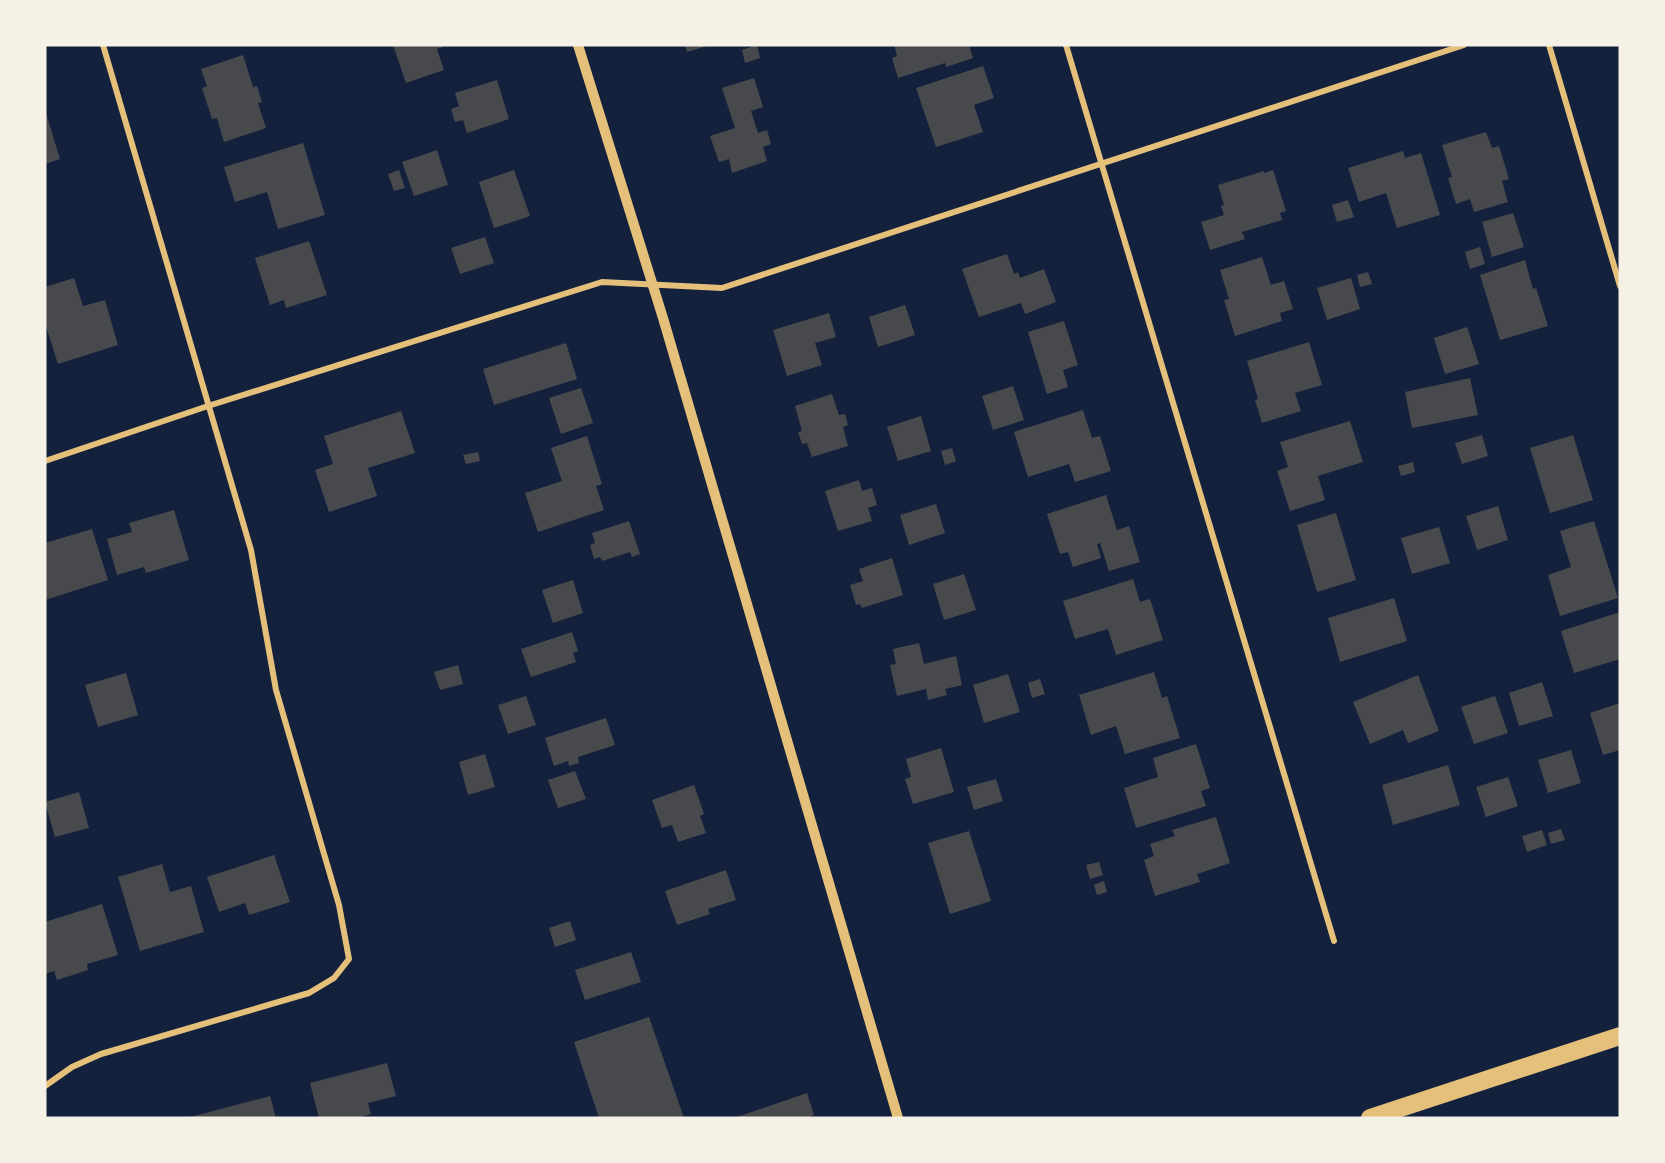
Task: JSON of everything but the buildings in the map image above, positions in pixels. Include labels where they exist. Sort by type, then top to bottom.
[{"type":"highway","points":[[1370,1118],[1620,1036]]},
{"type":"street","points":[[45,1086],[72,1067],[100,1054],[309,993],[334,978],[349,959],[339,905],[276,690],[251,550],[103,45]]},
{"type":"street","points":[[578,45],[898,1118]]},
{"type":"street","points":[[1066,45],[1334,940]]},
{"type":"street","points":[[45,461],[208,406],[602,282],[722,288],[1464,45]]},
{"type":"street","points":[[1549,45],[1620,286]]}]
